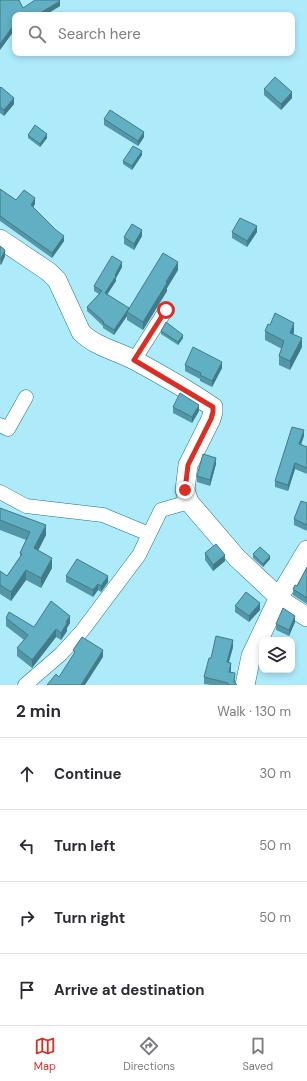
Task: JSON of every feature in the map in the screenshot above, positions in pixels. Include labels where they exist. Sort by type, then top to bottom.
[{"type":"street","points":[[0,239],[49,272],[57,280],[81,332],[92,342],[134,360],[213,407],[211,419],[188,465],[185,490],[189,502],[237,558],[285,603],[307,617]]},
{"type":"street","points":[[134,360],[166,310]]},
{"type":"street","points":[[0,425],[8,430],[26,397]]},
{"type":"street","points":[[0,492],[26,506],[103,515],[149,534]]},
{"type":"street","points":[[25,685],[61,654],[82,631],[139,555],[161,510],[189,502]]},
{"type":"street","points":[[245,685],[251,656],[279,597],[307,550]]},
{"type":"building","points":[[0,0],[19,0],[23,8],[35,0],[60,1],[42,12],[12,12],[12,27],[0,44]]},
{"type":"building","points":[[275,77],[292,92],[281,104],[264,89]]},
{"type":"building","points":[[1,87],[14,98],[4,110],[0,107]]},
{"type":"building","points":[[110,110],[144,132],[138,141],[104,119]]},
{"type":"building","points":[[35,125],[47,134],[40,144],[28,135]]},
{"type":"building","points":[[133,146],[142,151],[132,166],[123,161]]},
{"type":"building","points":[[0,189],[16,200],[24,190],[35,198],[31,205],[64,236],[52,253],[0,216]]},
{"type":"building","points":[[240,218],[257,226],[247,241],[232,232]]},
{"type":"building","points":[[132,224],[142,230],[134,244],[124,237]]},
{"type":"building","points":[[0,246],[5,250],[1,259],[0,258]]},
{"type":"building","points":[[163,253],[178,262],[143,322],[127,312]]},
{"type":"building","points":[[112,256],[122,262],[115,275],[116,276],[105,293],[129,308],[114,330],[103,323],[104,322],[87,307],[102,291],[94,286]]},
{"type":"building","points":[[275,313],[294,323],[290,333],[302,338],[290,361],[279,356],[284,341],[265,331],[268,324],[270,325]]},
{"type":"building","points":[[166,322],[183,335],[178,342],[161,331]]},
{"type":"building","points":[[193,347],[222,362],[212,381],[200,375],[201,373],[185,365]]},
{"type":"building","points":[[180,393],[199,405],[192,417],[173,407]]},
{"type":"building","points":[[292,427],[304,430],[299,444],[307,447],[307,468],[295,463],[288,485],[275,481]]},
{"type":"building","points":[[203,454],[216,458],[210,480],[197,476]]},
{"type":"building","points":[[301,501],[307,503],[307,525],[294,519]]},
{"type":"building","points":[[0,508],[46,525],[34,548],[52,558],[41,578],[26,570],[11,592],[0,585],[0,571],[7,576],[22,554],[20,553],[30,532],[0,520]]},
{"type":"building","points":[[216,544],[225,555],[213,565],[205,553]]},
{"type":"building","points":[[260,547],[270,556],[263,564],[253,554]]},
{"type":"building","points":[[77,559],[108,576],[101,586],[98,584],[93,590],[66,576]]},
{"type":"building","points":[[307,567],[307,598],[293,589],[295,585],[297,586]]},
{"type":"building","points":[[246,592],[260,603],[249,616],[235,606]]},
{"type":"building","points":[[51,601],[70,616],[61,633],[56,629],[32,660],[17,648],[28,635],[6,618],[9,612],[34,627]]},
{"type":"building","points":[[283,608],[295,616],[289,630],[276,624]]},
{"type":"building","points":[[216,636],[233,640],[227,662],[231,663],[229,672],[235,673],[234,682],[237,685],[228,685],[228,683],[204,677],[209,658],[211,658]]},
{"type":"building","points":[[82,637],[103,650],[81,685],[47,685],[56,674],[59,677],[75,652],[73,650]]},
{"type":"route","points":[[166,310],[134,360],[213,407],[211,419],[188,465],[185,490]]}]
